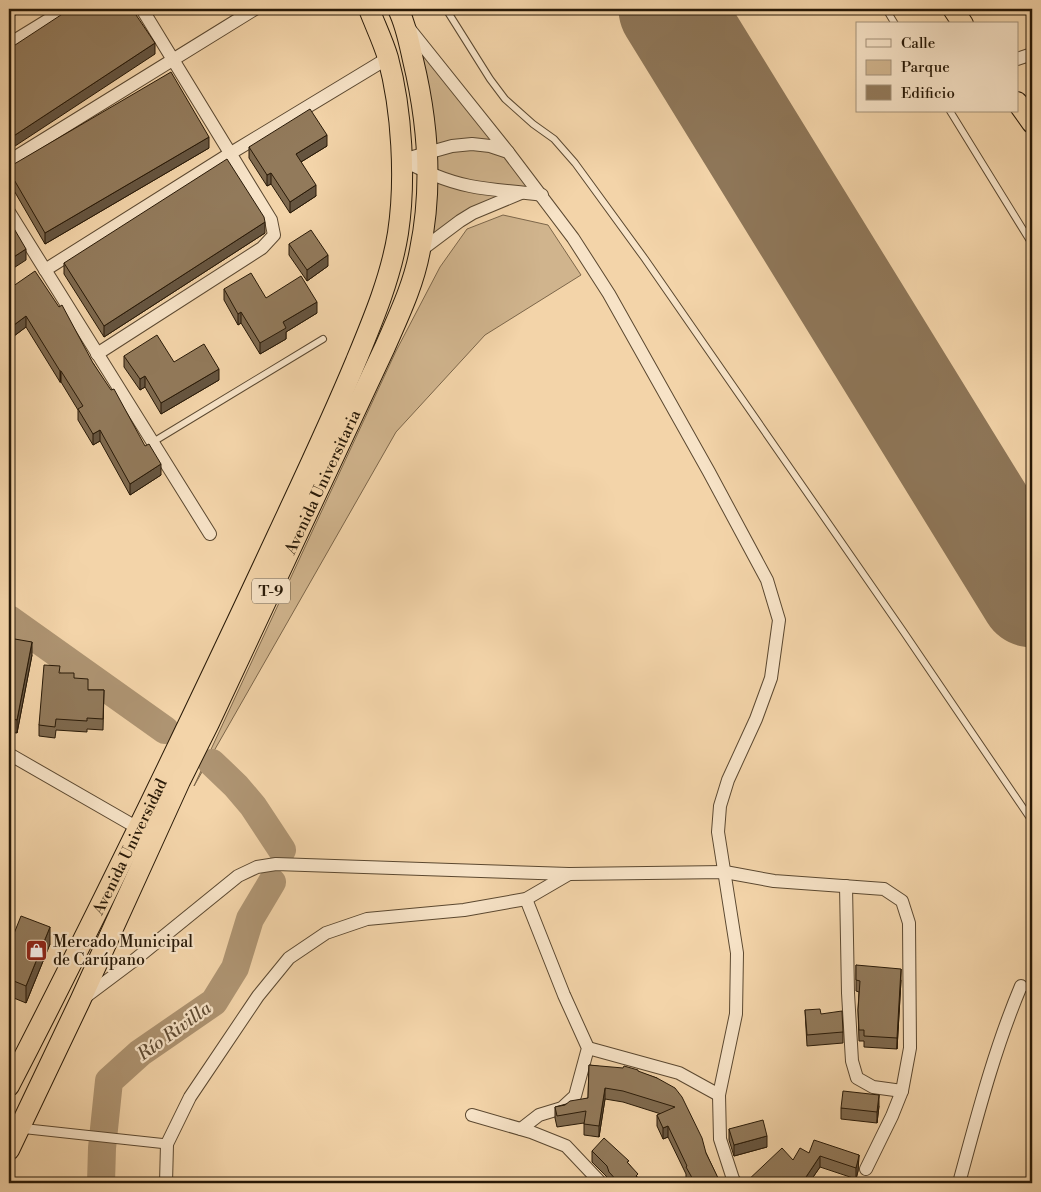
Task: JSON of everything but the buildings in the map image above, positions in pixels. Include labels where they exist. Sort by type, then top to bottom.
[{"type":"highway","name":"Avenida Universitaria","points":[[195,714],[337,408],[372,323],[387,280],[398,233],[402,160],[399,120],[388,58],[369,9]]},
{"type":"highway","points":[[953,9],[962,22]]},
{"type":"highway","name":"Avenida Universitaria","points":[[9,1150],[80,1001],[147,832],[385,347],[408,291],[420,251],[426,213],[428,153],[421,91],[401,16]]},
{"type":"highway","points":[[1018,103],[1032,123]]},
{"type":"highway","name":"Avenida Universidad","points":[[9,1086],[147,832],[195,714]]},
{"type":"street","points":[[9,44],[66,9]]},
{"type":"street","points":[[98,354],[262,248],[274,235],[271,220],[142,9]]},
{"type":"street","points":[[9,162],[256,9]]},
{"type":"street","points":[[401,16],[542,195],[573,238],[609,294],[767,580],[779,620],[771,678],[756,719],[728,780],[720,806],[718,832],[737,953],[736,1014],[719,1095],[720,1139],[736,1183]]},
{"type":"street","points":[[1018,59],[1032,54]]},
{"type":"street","points":[[45,270],[231,153],[388,58]]},
{"type":"street","points":[[402,160],[452,146],[472,144],[490,146],[508,152]]},
{"type":"street","points":[[402,160],[428,173],[471,186],[542,195]]},
{"type":"street","points":[[420,251],[473,213],[524,192]]},
{"type":"street","points":[[9,212],[210,534]]},
{"type":"street","points":[[9,754],[147,832]]},
{"type":"street","points":[[80,1001],[132,962],[238,876],[257,867],[276,864],[569,874],[725,872],[774,881],[884,889],[902,901],[909,923],[910,1048],[902,1091],[866,1169]]},
{"type":"street","points":[[166,1183],[167,1144],[190,1097],[258,996],[289,958],[326,933],[367,919],[464,910],[526,899],[569,874]]},
{"type":"street","points":[[846,886],[848,993],[852,1060],[857,1078],[873,1087],[902,1091]]},
{"type":"street","points":[[521,1129],[539,1115],[562,1108],[575,1096],[588,1048],[564,995],[526,899]]},
{"type":"street","points":[[959,1183],[978,1113],[1009,1016],[1027,988]]},
{"type":"street","points":[[588,1048],[679,1072],[719,1095]]},
{"type":"street","points":[[472,1115],[544,1136],[566,1146],[601,1183]]},
{"type":"street","points":[[19,1128],[167,1144]]},
{"type":"lane","points":[[446,9],[500,92],[533,124],[554,139],[575,163],[645,259],[903,631],[1032,821]]},
{"type":"lane","points":[[886,9],[894,22]]},
{"type":"lane","points":[[951,112],[1032,244]]},
{"type":"lane","points":[[152,442],[323,339]]},
{"type":"green space","points":[[404,23],[542,195],[524,192],[488,206],[420,251],[426,213]]},
{"type":"green space","points":[[503,215],[548,225],[581,275],[485,335],[396,432],[194,786],[396,351],[440,267],[467,229]]},
{"type":"waterway","name":"Río Rivilla","points":[[9,619],[165,730]]},
{"type":"waterway","name":"Río Rivilla","points":[[212,763],[253,806],[282,850]]},
{"type":"waterway","name":"Río Rivilla","points":[[101,1183],[102,1148],[109,1081],[140,1053],[214,1002],[235,968],[250,919],[272,882]]},
{"type":"runway","points":[[671,9],[1032,595]]},
{"type":"place","name":"Mercado Municipal de Carúpano","points":[[37,950]]}]
